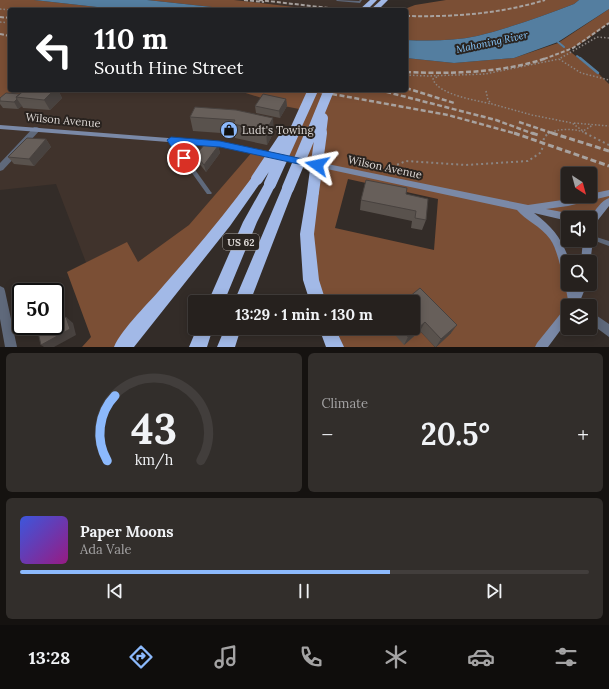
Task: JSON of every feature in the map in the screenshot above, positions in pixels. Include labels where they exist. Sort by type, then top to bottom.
[{"type":"highway","points":[[365,8],[374,0]]},
{"type":"highway","points":[[376,8],[385,0]]},
{"type":"highway","points":[[123,347],[238,207],[263,182],[312,92]]},
{"type":"highway","points":[[316,295],[312,280],[308,234],[327,95]]},
{"type":"highway","name":"US 62","points":[[245,295],[327,95]]},
{"type":"highway","name":"US 62","points":[[219,295],[250,222],[263,182]]},
{"type":"highway","points":[[198,347],[202,335]]},
{"type":"highway","points":[[226,347],[230,335]]},
{"type":"highway","points":[[330,335],[335,347]]},
{"type":"main road","name":"Wilson Avenue","points":[[0,127],[220,144],[518,208],[561,216]]},
{"type":"main road","points":[[518,208],[568,204],[609,193]]},
{"type":"main road","points":[[597,214],[609,200]]},
{"type":"main road","points":[[518,208],[545,227],[555,238],[564,255]]},
{"type":"main road","points":[[541,347],[561,321]]},
{"type":"street","points":[[0,168],[37,129]]},
{"type":"street","points":[[0,291],[11,347]]},
{"type":"street","points":[[597,321],[609,330]]},
{"type":"lane","points":[[337,0],[360,2],[361,0]]},
{"type":"lane","points":[[171,140],[209,193]]},
{"type":"lane","points":[[597,241],[609,244]]},
{"type":"path","points":[[408,76],[485,74],[559,59],[597,37],[609,38]]},
{"type":"path","points":[[559,59],[581,73],[609,80]]},
{"type":"path","points":[[442,76],[433,79],[432,81],[439,88],[450,93],[532,115],[572,123],[609,126]]},
{"type":"path","points":[[486,91],[488,100],[492,104]]},
{"type":"path","points":[[572,123],[591,137],[609,145]]},
{"type":"path","points":[[386,180],[394,166],[406,160],[466,166],[528,161],[540,153],[543,147],[544,137],[550,132],[558,130],[583,131],[593,125]]},
{"type":"shaded area","points":[[0,0],[34,0],[106,8],[8,8],[8,92],[24,92],[0,104]]},
{"type":"shaded area","points":[[147,0],[234,0],[303,8],[221,8]]},
{"type":"shaded area","points":[[234,0],[385,0],[375,8],[303,8]]},
{"type":"shaded area","points":[[446,0],[579,0],[574,4],[502,29],[477,36],[442,40],[408,40],[407,8],[415,5]]},
{"type":"shaded area","points":[[609,9],[609,23],[585,41],[568,50],[598,73],[609,84],[609,201],[597,214],[597,211],[561,211],[561,216],[520,208],[545,227],[561,260],[561,291],[568,291],[568,299],[561,299],[561,317],[541,347],[436,347],[451,333],[420,302],[420,295],[316,295],[311,280],[317,165],[272,157],[304,110],[264,102],[265,99],[242,92],[408,92],[408,58],[454,63],[514,58],[558,43]],"holes":[[[348,179],[438,199],[434,250],[335,228]]]},
{"type":"shaded area","points":[[0,81],[8,88],[8,92],[309,92],[282,157],[253,152],[108,320],[56,184],[0,190]]},
{"type":"shaded area","points":[[253,151],[272,157],[123,347],[82,347],[91,337],[67,272],[127,242],[138,262],[189,225]]},
{"type":"shaded area","points":[[609,201],[609,330],[597,321],[597,299],[573,299],[572,291],[597,291],[597,255],[562,255],[518,208],[561,217],[561,247],[597,247],[597,214]]},
{"type":"shaded area","points":[[420,331],[435,347],[335,347],[330,335],[420,335]]},
{"type":"water","points":[[34,0],[147,0],[221,8],[106,8]]},
{"type":"water","name":"Mahoning River","points":[[579,0],[609,0],[609,9],[558,42],[514,58],[454,63],[408,58],[408,40],[442,40],[477,36],[574,4]]},
{"type":"building","points":[[22,92],[52,92],[44,100],[16,97]]},
{"type":"building","points":[[6,93],[20,94],[16,97],[17,99],[14,102],[0,101],[0,98]]},
{"type":"building","points":[[263,94],[286,99],[279,111],[255,106]]},
{"type":"building","points":[[195,107],[236,110],[273,118],[266,131],[233,124],[235,120],[190,117]]},
{"type":"building","points":[[27,138],[46,139],[29,159],[8,157]]},
{"type":"building","points":[[204,145],[218,146],[204,165],[196,155]]},
{"type":"building","points":[[366,180],[407,188],[406,194],[428,199],[426,220],[415,218],[416,211],[361,200]]},
{"type":"building","points":[[420,288],[457,325],[441,339],[425,322],[420,326],[420,295],[412,295]]},
{"type":"building","points":[[66,317],[70,329],[64,332],[64,318]]},
{"type":"building","points":[[39,335],[59,335],[41,345]]},
{"type":"waterway","points":[[558,42],[564,47]]},
{"type":"waterway","points":[[577,56],[581,59]]},
{"type":"waterway","points":[[580,58],[598,73]]},
{"type":"railway","points":[[244,0],[264,2]]},
{"type":"railway","points":[[259,0],[329,8]]},
{"type":"railway","points":[[408,16],[476,14],[511,9],[545,0]]},
{"type":"railway","points":[[0,17],[8,18]]},
{"type":"railway","points":[[545,58],[573,48],[609,23]]},
{"type":"railway","points":[[0,34],[8,36]]},
{"type":"railway","points":[[408,72],[442,73],[495,70],[545,58]]},
{"type":"railway","points":[[408,89],[454,103]]},
{"type":"railway","points":[[321,92],[448,115],[516,134]]},
{"type":"railway","points":[[387,92],[496,120],[534,134]]},
{"type":"railway","points":[[519,122],[552,133]]},
{"type":"railway","points":[[532,133],[538,135]]},
{"type":"railway","points":[[552,133],[609,151]]},
{"type":"railway","points":[[516,134],[609,166]]},
{"type":"place","name":"Ludt's Towing","points":[[229,130]]},
{"type":"route","points":[[184,158],[171,140],[220,144],[317,165]]}]
